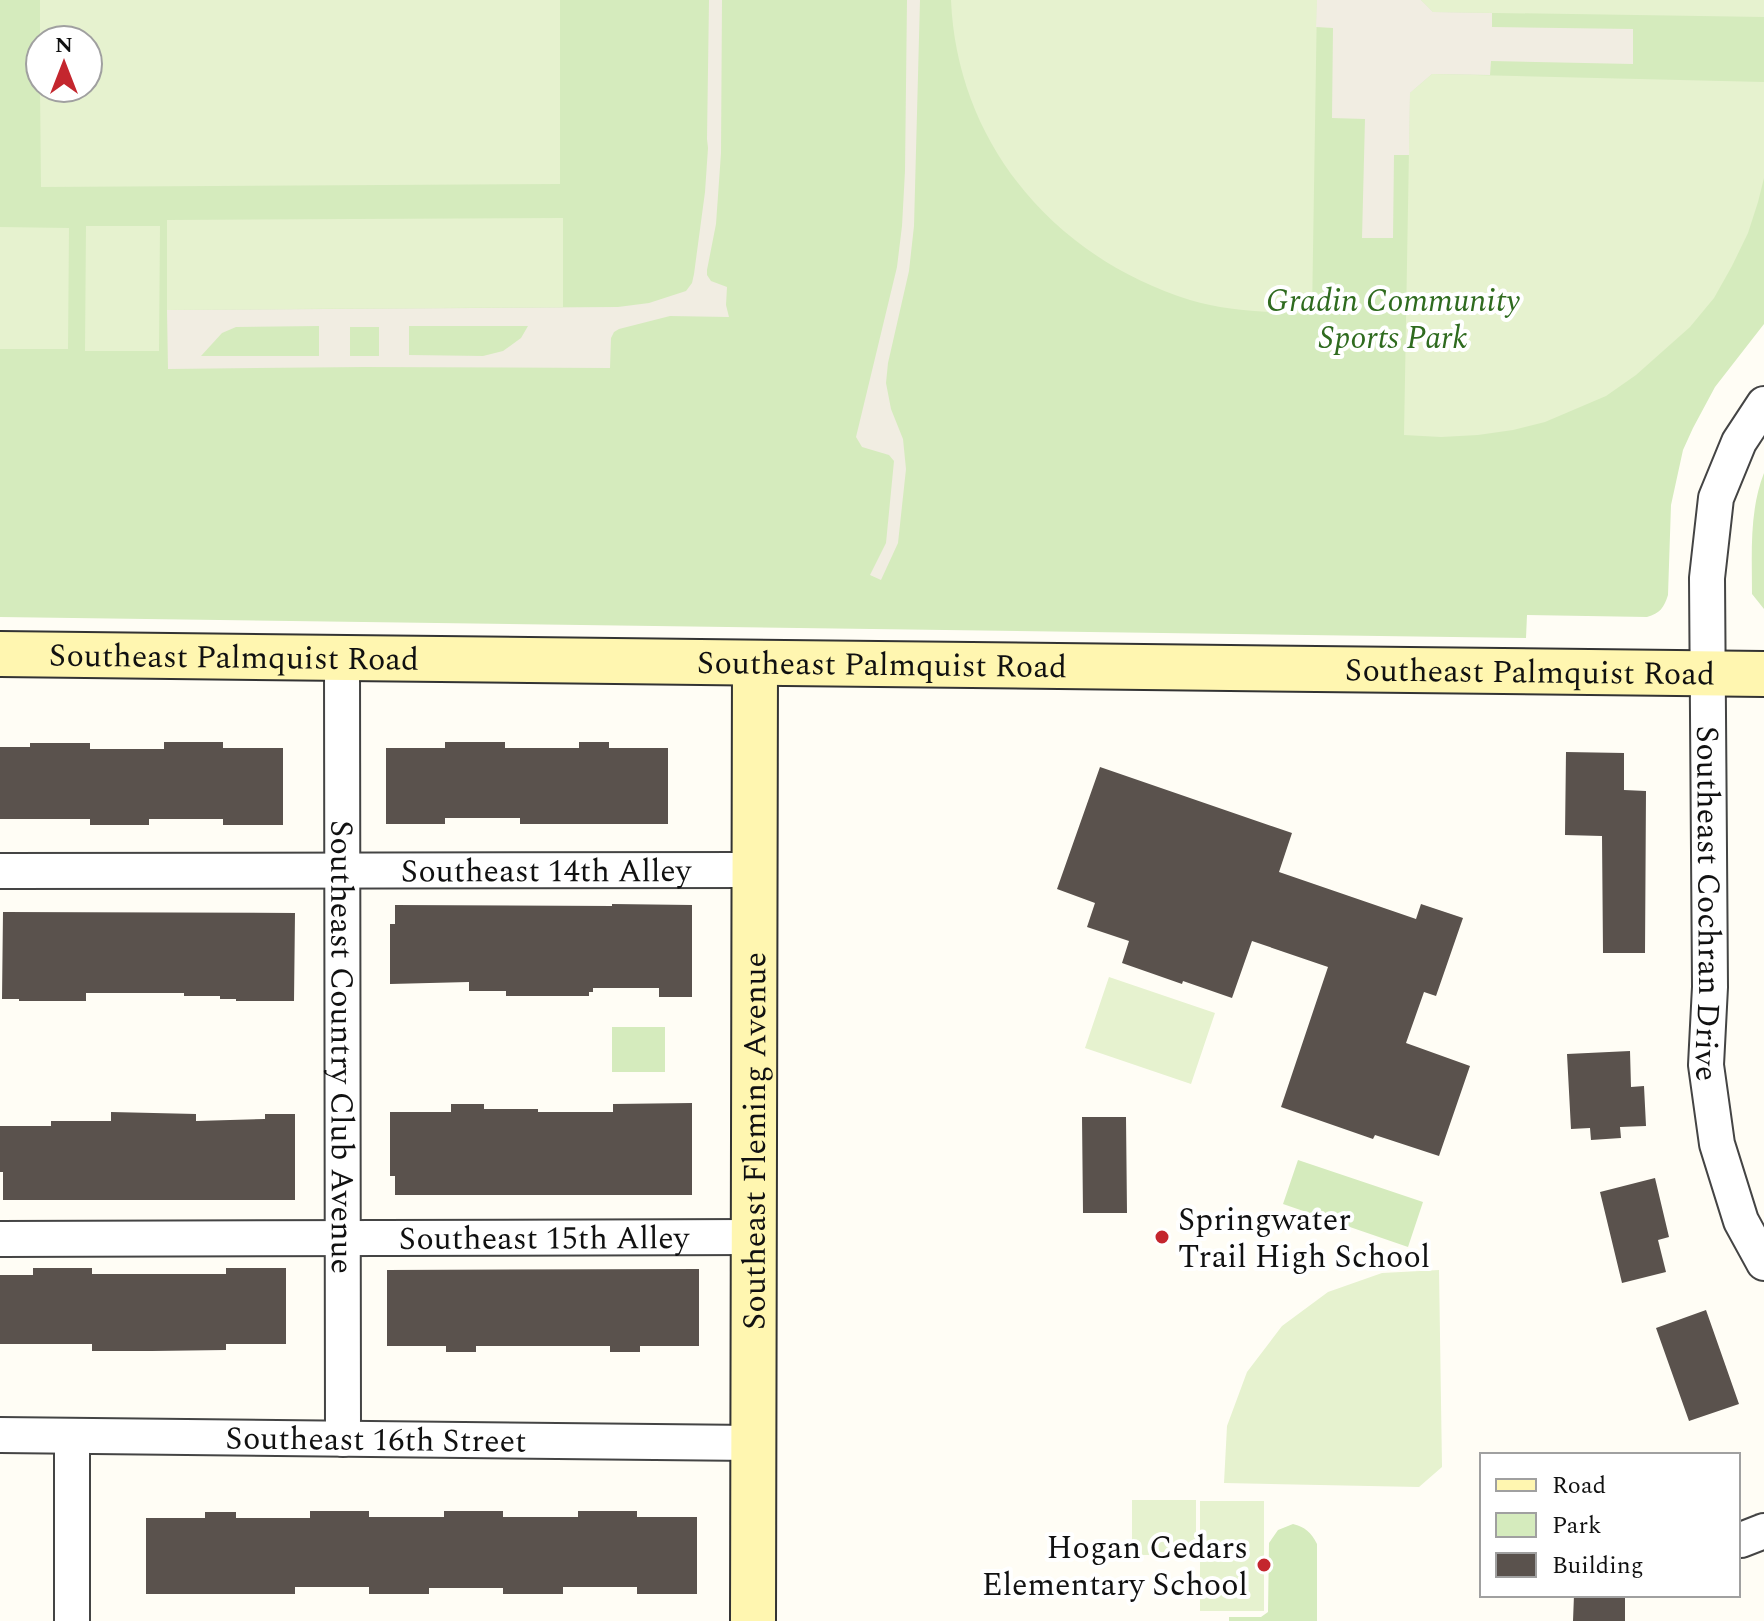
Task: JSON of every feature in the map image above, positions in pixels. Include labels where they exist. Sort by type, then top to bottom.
[{"type":"main road","name":"Southeast Palmquist Road","points":[[0,654],[1764,674]]},
{"type":"main road","name":"Southeast Fleming Avenue","points":[[753,1621],[755,663]]},
{"type":"street","name":"Southeast Cochran Drive","points":[[1764,404],[1739,442],[1716,498],[1707,578],[1710,987],[1706,1065],[1717,1144],[1741,1221],[1764,1263]]},
{"type":"street","name":"Southeast Country Club Avenue","points":[[342,657],[343,1439]]},
{"type":"street","name":"Southeast 14th Alley","points":[[0,871],[754,870]]},
{"type":"street","name":"Southeast 15th Alley","points":[[0,1239],[754,1237]]},
{"type":"street","name":"Southeast 16th Street","points":[[0,1435],[753,1443]]},
{"type":"street","points":[[72,1436],[72,1621]]},
{"type":"green space","name":"Gradin Community Sports Park","points":[[0,0],[1764,0],[1764,324],[1715,387],[1683,450],[1671,505],[1668,595],[1661,609],[1647,617],[1527,615],[1526,638],[0,617]]},
{"type":"green space","points":[[40,0],[560,0],[560,184],[41,187],[40,104],[104,104],[104,24],[40,24]]},
{"type":"green space","points":[[951,0],[1317,0],[1312,314],[1235,309],[1190,300],[1141,281],[1097,256],[1057,225],[1022,188],[994,147],[972,102],[957,53]]},
{"type":"green space","points":[[1421,0],[1764,0],[1764,17],[1433,12]]},
{"type":"green space","points":[[1432,74],[1764,82],[1764,178],[1748,233],[1732,266],[1714,298],[1690,327],[1636,375],[1606,396],[1545,422],[1513,430],[1441,437],[1404,435],[1410,93]]},
{"type":"green space","points":[[563,218],[563,307],[167,310],[167,220]]},
{"type":"green space","points":[[86,226],[160,226],[159,351],[85,351]]},
{"type":"green space","points":[[0,227],[69,228],[68,349],[0,349]]},
{"type":"green space","points":[[1764,473],[1764,609],[1752,594],[1752,533]]},
{"type":"green space","points":[[1109,977],[1215,1013],[1191,1084],[1085,1048]]},
{"type":"green space","points":[[612,1027],[665,1027],[665,1072],[612,1072]]},
{"type":"green space","points":[[1298,1160],[1423,1202],[1408,1247],[1283,1204]]},
{"type":"green space","points":[[1439,1270],[1442,1467],[1419,1487],[1224,1483],[1227,1426],[1247,1372],[1282,1326],[1328,1292],[1382,1273]]},
{"type":"green space","points":[[1132,1500],[1196,1500],[1196,1555],[1132,1555]]},
{"type":"green space","points":[[1200,1501],[1264,1501],[1264,1611],[1200,1611]]},
{"type":"green space","points":[[1293,1524],[1307,1531],[1317,1544],[1317,1621],[1229,1621],[1229,1617],[1261,1617],[1268,1612],[1269,1543],[1278,1530]]},
{"type":"shaded area","points":[[709,0],[722,0],[721,153],[716,224],[707,275],[711,281],[727,287],[729,317],[670,316],[619,329],[611,338],[610,368],[168,369],[167,310],[618,307],[649,303],[686,291],[694,274],[705,192]],"holes":[[[319,326],[319,356],[201,356],[222,333],[236,327]],[[409,326],[528,326],[521,338],[503,351],[483,356],[409,355]],[[350,327],[379,327],[379,356],[350,356]]]},
{"type":"shaded area","points":[[907,0],[920,0],[914,226],[909,271],[886,383],[891,409],[903,439],[906,469],[898,543],[881,580],[870,575],[886,543],[894,461],[889,455],[862,447],[856,437],[897,267],[902,226]]},
{"type":"shaded area","points":[[1317,0],[1421,0],[1433,12],[1492,13],[1492,27],[1633,29],[1633,64],[1491,61],[1490,75],[1432,74],[1410,93],[1409,155],[1394,155],[1393,238],[1362,238],[1365,119],[1332,118],[1333,28],[1316,27]]},
{"type":"building","points":[[164,742],[223,742],[223,748],[283,748],[283,825],[223,825],[223,819],[149,819],[149,825],[90,825],[90,819],[0,819],[0,747],[30,747],[30,743],[90,743],[90,749],[164,749]]},
{"type":"building","points":[[445,742],[505,742],[505,748],[579,748],[579,742],[609,742],[609,748],[668,748],[668,824],[520,824],[520,818],[445,818],[445,824],[386,824],[386,748],[445,748]]},
{"type":"building","points":[[1566,752],[1624,753],[1624,790],[1646,791],[1645,953],[1603,953],[1602,836],[1565,835]]},
{"type":"building","points":[[1100,767],[1292,833],[1279,872],[1416,919],[1421,904],[1463,918],[1436,996],[1424,992],[1406,1043],[1470,1066],[1439,1156],[1375,1135],[1373,1139],[1281,1107],[1328,967],[1252,941],[1232,998],[1122,963],[1129,941],[1087,927],[1095,903],[1057,889]]},
{"type":"building","points":[[395,905],[692,905],[692,997],[659,997],[659,988],[593,988],[589,996],[506,996],[506,991],[469,991],[469,982],[390,984],[390,924],[395,924]]},
{"type":"building","points":[[3,912],[295,913],[294,1001],[236,1001],[220,999],[220,996],[184,996],[184,993],[86,993],[86,1001],[2,999]]},
{"type":"building","points":[[1630,1051],[1631,1087],[1644,1086],[1646,1126],[1620,1127],[1621,1138],[1591,1140],[1590,1128],[1571,1129],[1567,1054]]},
{"type":"building","points":[[692,1103],[692,1195],[395,1195],[395,1176],[390,1176],[390,1112],[451,1112],[451,1104],[484,1104],[484,1109],[613,1112],[613,1104]]},
{"type":"building","points":[[111,1112],[196,1114],[196,1121],[265,1119],[265,1114],[295,1114],[295,1200],[3,1200],[0,1126],[51,1126],[51,1121],[111,1121]]},
{"type":"building","points":[[1082,1117],[1126,1117],[1127,1213],[1083,1213]]},
{"type":"building","points":[[1655,1178],[1669,1237],[1658,1240],[1666,1272],[1622,1283],[1600,1192]]},
{"type":"building","points":[[33,1268],[92,1268],[92,1274],[226,1274],[226,1268],[286,1268],[286,1344],[226,1344],[226,1350],[92,1351],[92,1344],[0,1344],[0,1275],[33,1275]]},
{"type":"building","points":[[699,1269],[699,1346],[640,1346],[640,1352],[610,1352],[610,1346],[476,1346],[476,1352],[446,1352],[446,1346],[387,1346],[387,1270]]},
{"type":"building","points":[[1706,1310],[1739,1404],[1689,1421],[1656,1328]]},
{"type":"building","points":[[310,1511],[369,1511],[369,1517],[444,1517],[444,1511],[503,1511],[503,1517],[578,1517],[578,1511],[637,1511],[637,1517],[697,1517],[697,1594],[637,1594],[637,1587],[563,1587],[563,1594],[503,1594],[503,1588],[429,1588],[429,1594],[369,1594],[369,1587],[295,1587],[295,1594],[146,1594],[146,1518],[205,1518],[205,1512],[236,1512],[236,1518],[310,1518]]},
{"type":"building","points":[[1574,1597],[1625,1597],[1625,1621],[1573,1621]]},
{"type":"place","name":"Springwater Trail High School","points":[[1162,1237]]},
{"type":"place","name":"Hogan Cedars Elementary School","points":[[1264,1565]]}]
